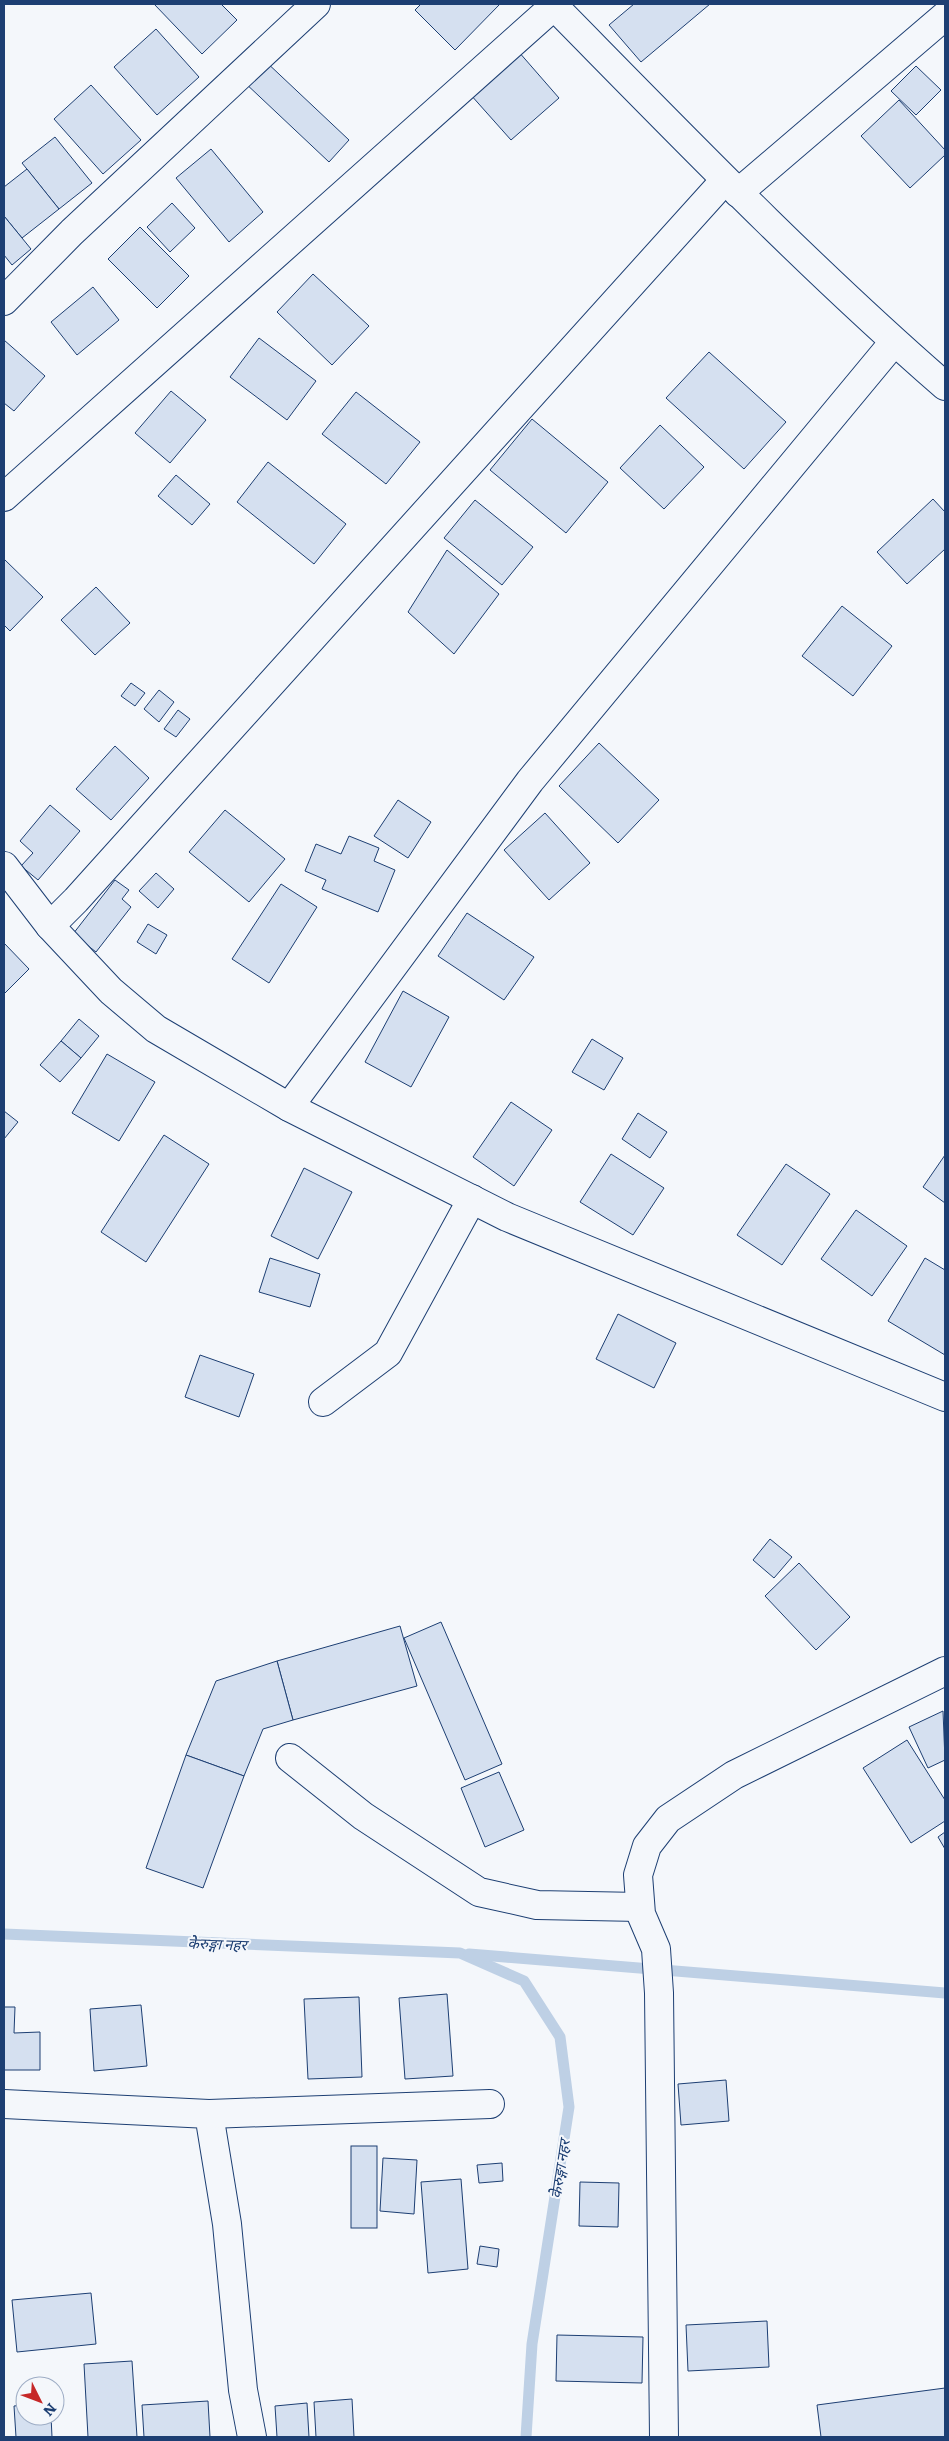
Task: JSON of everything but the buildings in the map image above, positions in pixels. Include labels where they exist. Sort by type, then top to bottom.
[{"type":"street","points":[[4,301],[72,232],[316,4]]},
{"type":"street","points":[[4,497],[553,5],[731,186],[894,342],[945,386]]},
{"type":"street","points":[[50,926],[76,900],[731,186],[945,16]]},
{"type":"street","points":[[289,1107],[530,781],[894,342]]},
{"type":"street","points":[[4,866],[50,926],[111,991],[156,1029],[289,1107],[508,1217],[945,1397]]},
{"type":"street","points":[[323,1402],[388,1353],[472,1199]]},
{"type":"street","points":[[664,2437],[658,1993],[656,1950],[641,1914],[638,1875],[647,1846],[668,1819],[734,1775],[945,1671]]},
{"type":"street","points":[[290,1758],[363,1816],[479,1892],[537,1905],[640,1907]]},
{"type":"street","points":[[4,2104],[209,2114],[490,2104]]},
{"type":"street","points":[[209,2114],[228,2224],[243,2390],[252,2437]]},
{"type":"waterway","name":"केेरुङ्गा नहर","points":[[4,1934],[460,1953],[524,1981],[560,2037],[569,2107],[532,2344],[526,2437]]},
{"type":"waterway","name":"केेरुङ्गा नहर","points":[[469,1954],[945,1993]]}]
